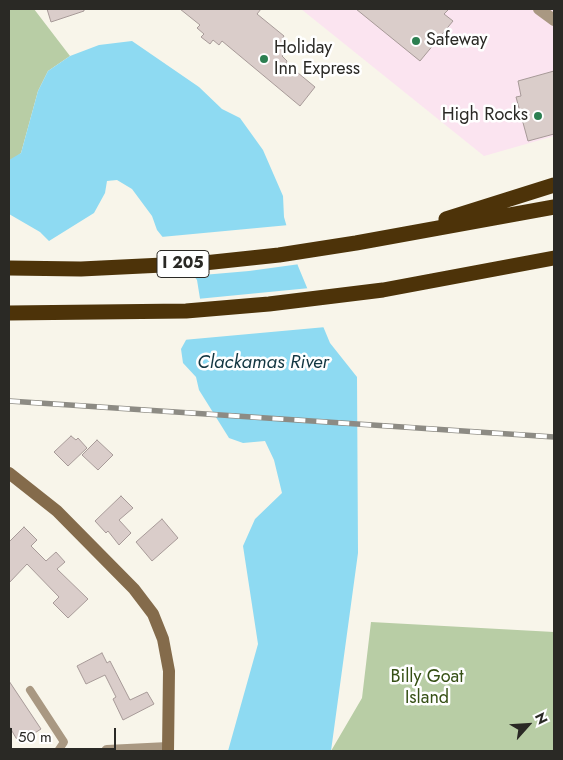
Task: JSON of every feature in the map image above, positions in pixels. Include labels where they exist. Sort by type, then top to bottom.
[{"type":"highway","points":[[390,237],[554,185]]},
{"type":"highway","name":"I 205","points":[[9,268],[81,269],[204,263],[356,244],[554,207]]},
{"type":"highway","points":[[9,313],[186,311],[303,301],[383,290],[554,258]]},
{"type":"highway","points":[[496,269],[554,268]]},
{"type":"main road","points":[[9,473],[57,511],[134,589],[152,614],[163,638],[169,671],[168,749]]},
{"type":"street","points":[[539,9],[554,20]]},
{"type":"street","points":[[107,751],[168,749]]},
{"type":"lane","points":[[30,690],[64,742],[58,751]]},
{"type":"shaded area","points":[[301,9],[554,9],[554,136],[484,156]]},
{"type":"green space","points":[[9,9],[34,9],[70,56],[48,71],[38,91],[21,153],[11,161],[9,160]]},
{"type":"green space","name":"Billy Goat Island","points":[[371,622],[554,632],[554,751],[331,751],[362,698]]},
{"type":"water","name":"Clackamas River","points":[[132,41],[199,87],[222,109],[240,118],[263,150],[283,196],[284,217],[298,266],[330,343],[357,377],[358,553],[331,751],[228,751],[258,644],[243,546],[255,519],[282,493],[274,460],[265,441],[243,443],[229,438],[199,390],[196,377],[183,363],[181,349],[202,311],[197,280],[157,230],[152,216],[132,189],[117,180],[107,181],[105,193],[94,213],[49,241],[40,232],[9,214],[9,160],[21,153],[38,91],[48,71],[70,56],[99,45]]},
{"type":"pier","points":[[289,225],[300,264],[249,271],[191,276],[161,237]]},
{"type":"pier","points":[[310,288],[326,327],[183,340],[199,311],[197,299]]},
{"type":"building","points":[[47,9],[84,9],[84,11],[51,22]]},
{"type":"building","name":"Holiday Inn Express","points":[[180,9],[261,9],[257,14],[284,36],[281,41],[289,48],[282,56],[287,61],[286,63],[315,87],[300,106],[222,41],[219,45],[213,40],[210,44],[201,37],[204,34],[197,28],[200,25]]},
{"type":"building","name":"Safeway","points":[[356,9],[449,9],[444,14],[453,21],[420,61]]},
{"type":"building","name":"High Rocks","points":[[554,71],[554,134],[528,141],[516,97],[521,96],[518,81]]},
{"type":"building","points":[[71,436],[76,440],[78,438],[87,448],[68,466],[54,452]]},
{"type":"building","points":[[97,440],[113,455],[98,470],[82,455]]},
{"type":"building","points":[[121,496],[133,508],[119,520],[131,533],[119,545],[108,531],[106,533],[95,521]]},
{"type":"building","points":[[162,519],[178,538],[152,561],[136,542]]},
{"type":"building","points":[[24,527],[37,540],[31,546],[46,561],[56,552],[65,562],[57,569],[88,599],[68,618],[53,603],[59,597],[27,564],[9,583],[9,542]]},
{"type":"building","points":[[102,653],[107,663],[110,661],[130,700],[147,692],[154,704],[123,720],[113,699],[116,697],[105,675],[86,684],[77,666]]},
{"type":"building","points":[[9,681],[41,729],[19,743],[9,726]]},
{"type":"railway","points":[[9,401],[554,437]]},
{"type":"place","name":"Safeway","points":[[416,41]]},
{"type":"place","name":"Holiday Inn Express","points":[[264,59]]},
{"type":"place","name":"High Rocks","points":[[538,116]]}]
